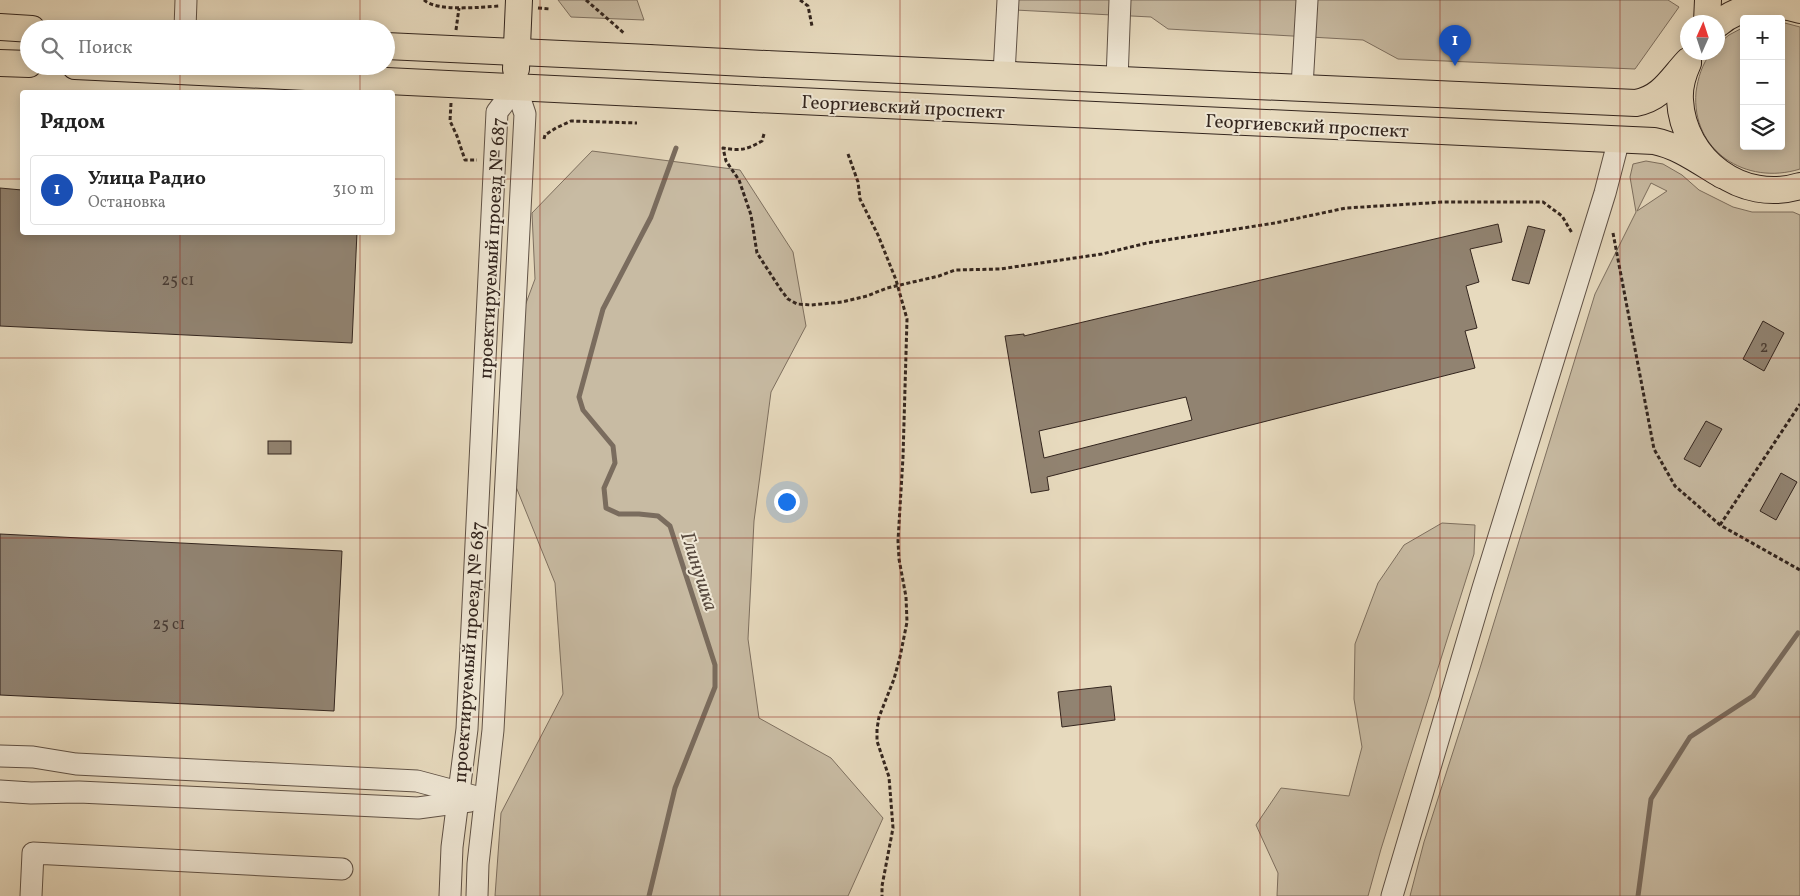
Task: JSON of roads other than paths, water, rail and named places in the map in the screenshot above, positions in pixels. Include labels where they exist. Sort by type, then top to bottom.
[{"type":"main road","points":[[1707,15],[1708,0]]},
{"type":"main road","points":[[516,87],[519,4]]},
{"type":"main road","points":[[1725,19],[1736,12],[1749,8],[1774,5],[1790,6]]},
{"type":"main road","points":[[0,27],[20,28]]},
{"type":"main road","name":"Георгиевский проспект","points":[[395,46],[1636,103],[1651,99],[1659,93],[1688,60]]},
{"type":"main road","points":[[1690,60],[1681,86],[1680,100],[1682,118],[1696,150],[1708,164],[1722,175],[1738,183],[1756,189],[1797,188]]},
{"type":"main road","points":[[0,63],[20,64]]},
{"type":"main road","name":"Георгиевский проспект","points":[[264,75],[1619,139],[1663,143],[1685,152],[1722,175]]},
{"type":"street","points":[[185,20],[186,0]]},
{"type":"street","points":[[1004,74],[1008,0]]},
{"type":"street","points":[[1117,80],[1120,0]]},
{"type":"street","points":[[1302,88],[1307,0]]},
{"type":"street","name":"проектируемый проезд № 687","points":[[450,896],[452,847],[467,729],[497,112],[516,87]]},
{"type":"street","name":"проектируемый проезд № 687","points":[[477,896],[478,864],[493,730],[525,114],[516,87]]},
{"type":"street","points":[[1392,896],[1483,588],[1586,255],[1619,139]]},
{"type":"street","points":[[0,756],[32,757],[76,764],[417,781],[458,797],[486,799]]},
{"type":"street","points":[[0,791],[32,793],[79,792],[418,808],[458,797]]},
{"type":"street","points":[[31,896],[33,853],[342,869]]},
{"type":"waterway","name":"Глинушка","points":[[649,896],[675,788],[715,687],[715,665],[670,526],[658,516],[619,514],[606,508],[604,488],[615,463],[613,446],[583,410],[579,397],[603,309],[651,217],[676,148]]},
{"type":"waterway","points":[[1638,896],[1651,799],[1690,737],[1753,696],[1798,633]]},
{"type":"place","name":"Улица Радио","points":[[1455,66]]}]
